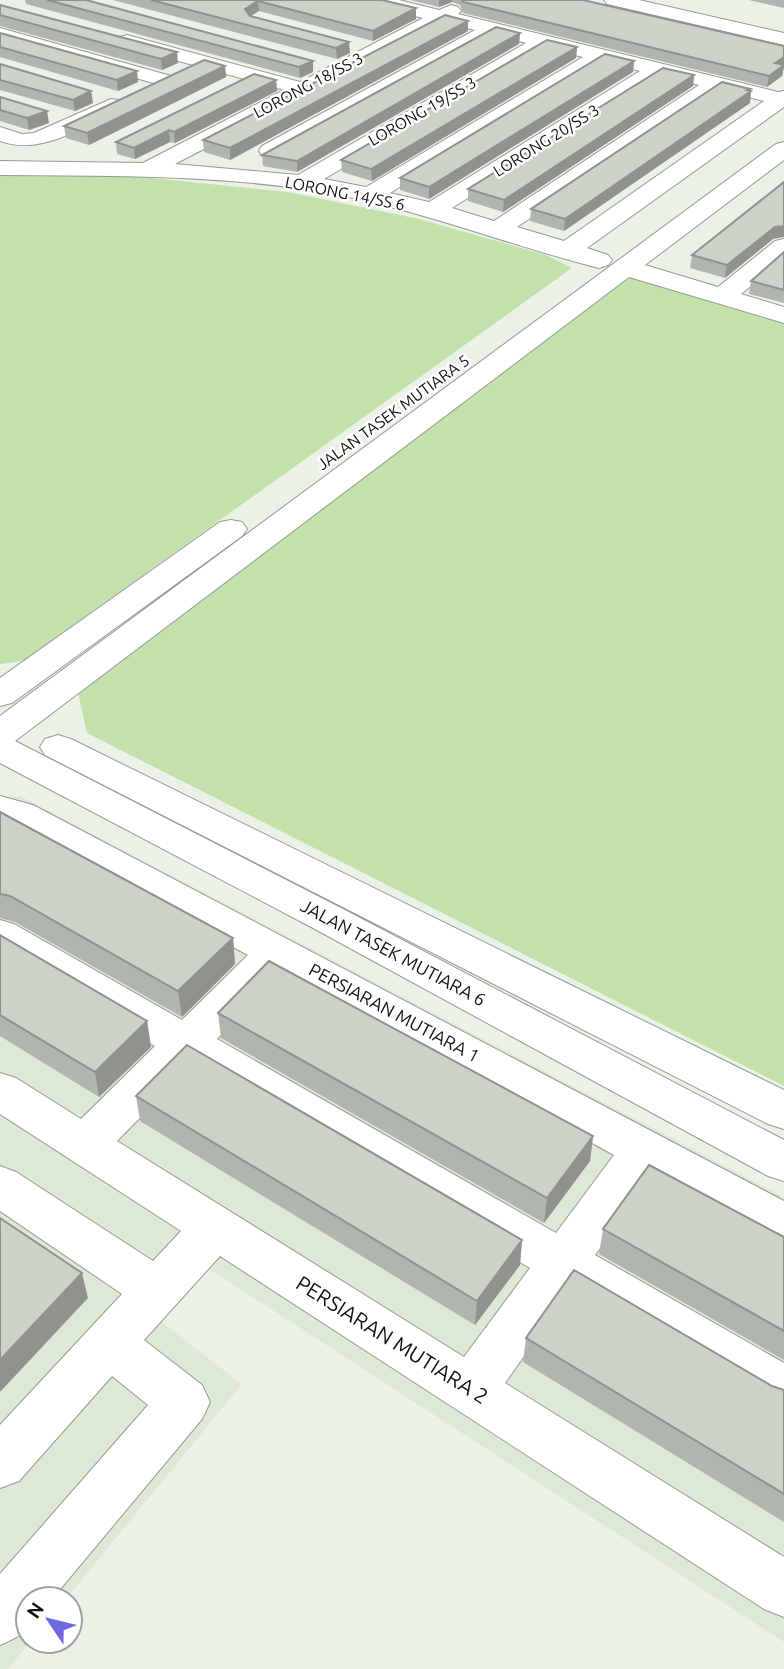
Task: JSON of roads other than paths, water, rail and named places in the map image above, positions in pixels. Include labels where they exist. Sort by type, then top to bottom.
[{"type":"street","points":[[375,0],[717,83],[783,107]]},
{"type":"street","name":"LORONG 18/SS 3","points":[[145,171],[471,0]]},
{"type":"street","points":[[659,0],[784,28]]},
{"type":"street","points":[[608,3],[784,39]]},
{"type":"street","points":[[608,3],[784,48]]},
{"type":"street","points":[[381,26],[407,33]]},
{"type":"street","points":[[225,175],[492,29]]},
{"type":"street","points":[[0,34],[164,80]]},
{"type":"street","points":[[114,37],[300,88]]},
{"type":"street","name":"LORONG 19/SS 3","points":[[302,182],[543,41]]},
{"type":"street","points":[[348,43],[374,50]]},
{"type":"street","points":[[368,196],[601,55]]},
{"type":"street","points":[[0,134],[29,142],[78,122],[202,62]]},
{"type":"street","points":[[312,62],[338,69]]},
{"type":"street","name":"LORONG 20/SS 3","points":[[433,210],[658,69]]},
{"type":"street","points":[[228,87],[251,75]]},
{"type":"street","points":[[499,229],[717,83]]},
{"type":"street","points":[[94,93],[120,101]]},
{"type":"street","points":[[568,250],[783,107]]},
{"type":"street","name":"JALAN TASEK MUTIARA 5","points":[[478,363],[783,107]]},
{"type":"street","points":[[52,114],[78,122]]},
{"type":"street","points":[[63,169],[110,145]]},
{"type":"street","name":"JALAN TASEK MUTIARA 5","points":[[740,211],[770,175],[784,149]]},
{"type":"street","name":"LORONG 14/SS 6","points":[[0,168],[145,171],[302,182],[433,210],[599,260]]},
{"type":"street","name":"JALAN TASEK MUTIARA 5","points":[[3,723],[49,680],[478,363],[770,175]]},
{"type":"street","points":[[723,296],[784,246]]},
{"type":"street","points":[[658,276],[678,260]]},
{"type":"street","points":[[627,268],[784,315]]},
{"type":"street","points":[[0,674],[49,680],[63,736],[36,763]]},
{"type":"street","name":"JALAN TASEK MUTIARA 6","points":[[3,723],[36,763],[784,1162]]},
{"type":"street","name":"JALAN TASEK MUTIARA 6","points":[[36,763],[711,1074],[784,1111]]},
{"type":"street","name":"PERSIARAN MUTIARA 1","points":[[0,809],[20,814],[284,953],[784,1224]]},
{"type":"street","points":[[84,1145],[185,1043],[284,953],[327,918]]},
{"type":"street","points":[[0,935],[784,1390]]},
{"type":"street","points":[[684,1109],[711,1074]]},
{"type":"street","name":"PERSIARAN MUTIARA 2","points":[[0,1091],[784,1589]]},
{"type":"street","points":[[470,1390],[645,1149]]},
{"type":"street","points":[[0,1186],[156,1290]]},
{"type":"street","points":[[0,1463],[215,1228]]},
{"type":"street","points":[[0,1617],[184,1402],[109,1343]]}]
